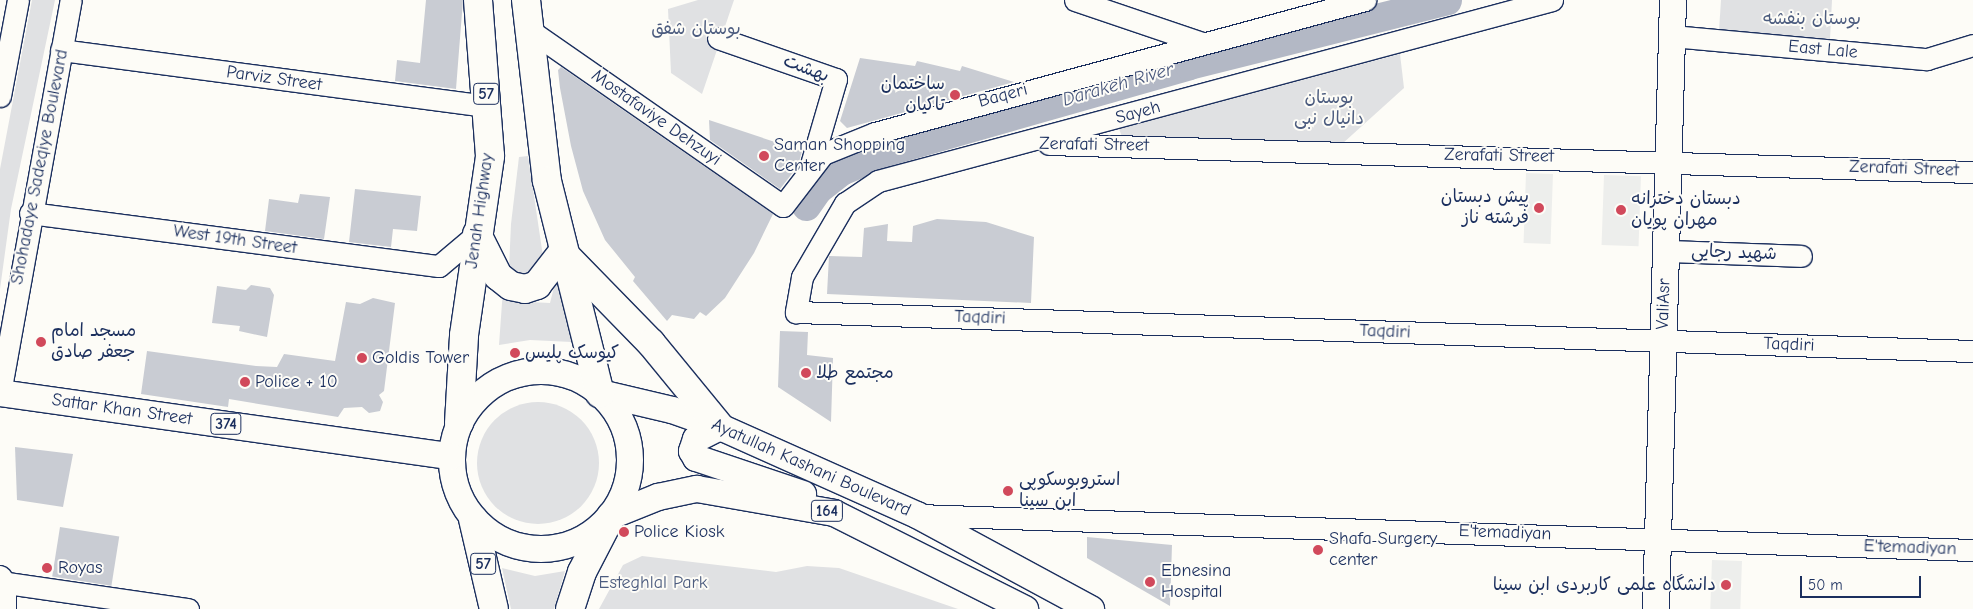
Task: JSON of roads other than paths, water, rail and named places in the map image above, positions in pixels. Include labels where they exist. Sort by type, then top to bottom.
[{"type":"highway","name":"Jenah Highway","points":[[459,423],[464,335],[477,234],[490,156],[478,0]]},
{"type":"highway","points":[[526,0],[547,181],[562,253],[600,393]]},
{"type":"highway","points":[[477,234],[498,276],[518,288],[537,285],[562,253]]},
{"type":"highway","points":[[562,253],[651,343],[720,427]]},
{"type":"highway","points":[[570,609],[582,572],[612,516]]},
{"type":"highway","name":"57","points":[[473,519],[494,609]]},
{"type":"main road","name":"ValiAsr","points":[[1656,609],[1673,0]]},
{"type":"main road","points":[[522,373],[567,375],[600,393],[623,425],[630,450],[626,489],[612,516],[585,538],[543,549],[501,540],[473,519],[456,490],[451,456],[459,423],[482,392],[522,373]]},
{"type":"main road","name":"Sattar Khan Street","points":[[0,393],[451,456]]},
{"type":"main road","name":"Ayatullah Kashani Boulevard","points":[[600,393],[672,410],[720,427],[917,515],[1091,609]]},
{"type":"main road","points":[[720,427],[696,439],[692,451],[696,458],[810,496],[834,513]]},
{"type":"main road","name":"Ayatullah Kashani Boulevard","points":[[612,516],[658,497],[697,490],[834,513],[1025,609]]},
{"type":"street","points":[[0,96],[5,38],[18,0]]},
{"type":"street","name":"Shohadaye Sadeqiye Boulevard","points":[[0,393],[3,352],[71,0]]},
{"type":"street","points":[[1075,0],[1202,43]]},
{"type":"street","name":"Baqeri","points":[[783,206],[823,154],[922,118],[1365,0]]},
{"type":"street","name":"Sayeh","points":[[796,312],[802,277],[845,203],[878,182],[1025,144],[1552,0]]},
{"type":"street","name":"Mostafaviye Dehzuyi","points":[[528,29],[783,206]]},
{"type":"street","name":"East Lale","points":[[1672,36],[1927,59],[1973,45]]},
{"type":"street","name":"بهشت","points":[[718,38],[836,79],[810,169]]},
{"type":"street","name":"Parviz Street","points":[[62,50],[487,106]]},
{"type":"street","name":"Zerafati Street","points":[[1025,144],[1668,160],[1973,172]]},
{"type":"street","name":"West 19th Street","points":[[30,213],[439,266],[477,234]]},
{"type":"street","name":"شهید رجایی","points":[[1666,251],[1801,256]]},
{"type":"street","name":"Taqdiri","points":[[796,312],[1973,351]]},
{"type":"street","name":"E'temadiyan","points":[[917,515],[1658,538],[1973,550]]},
{"type":"street","points":[[5,609],[2,580],[188,609]]},
{"type":"waterway","name":"Darakeh River","points":[[806,206],[818,189],[841,171],[888,151],[1189,65],[1447,0]]},
{"type":"place","name":"ساختمان تاکیان","points":[[955,95]]},
{"type":"place","name":"Saman Shopping Center","points":[[764,156]]},
{"type":"place","name":"پیش دبستان فرشته ناز","points":[[1539,208]]},
{"type":"place","name":"دبستان دخترانه مهران پويان","points":[[1621,210]]},
{"type":"place","name":"مسجد امام جعفر صادق","points":[[41,342]]},
{"type":"place","name":"کیوسک پلیس","points":[[515,353]]},
{"type":"place","name":"Goldis Tower","points":[[362,358]]},
{"type":"place","name":"مجتمع طلا","points":[[806,373]]},
{"type":"place","name":"Police + 10","points":[[245,382]]},
{"type":"place","name":"استروبوسکوپی ابن سینا","points":[[1008,491]]},
{"type":"place","name":"Police Kiosk","points":[[624,532]]},
{"type":"place","name":"Shafa Surgery center","points":[[1318,550]]},
{"type":"place","name":"Royas","points":[[47,568]]},
{"type":"place","name":"Ebnesina Hospital","points":[[1150,582]]},
{"type":"place","name":"دانشگاه علمی کاربردی ابن سینا","points":[[1726,585]]},
{"type":"park label","name":"بوستان بنفشه","points":[[1812,19]]},
{"type":"park label","name":"بوستان شفق","points":[[696,29]]},
{"type":"park label","name":"بوستان دانیال نبی","points":[[1329,109]]},
{"type":"park label","name":"Esteghlal Park","points":[[653,583]]}]
